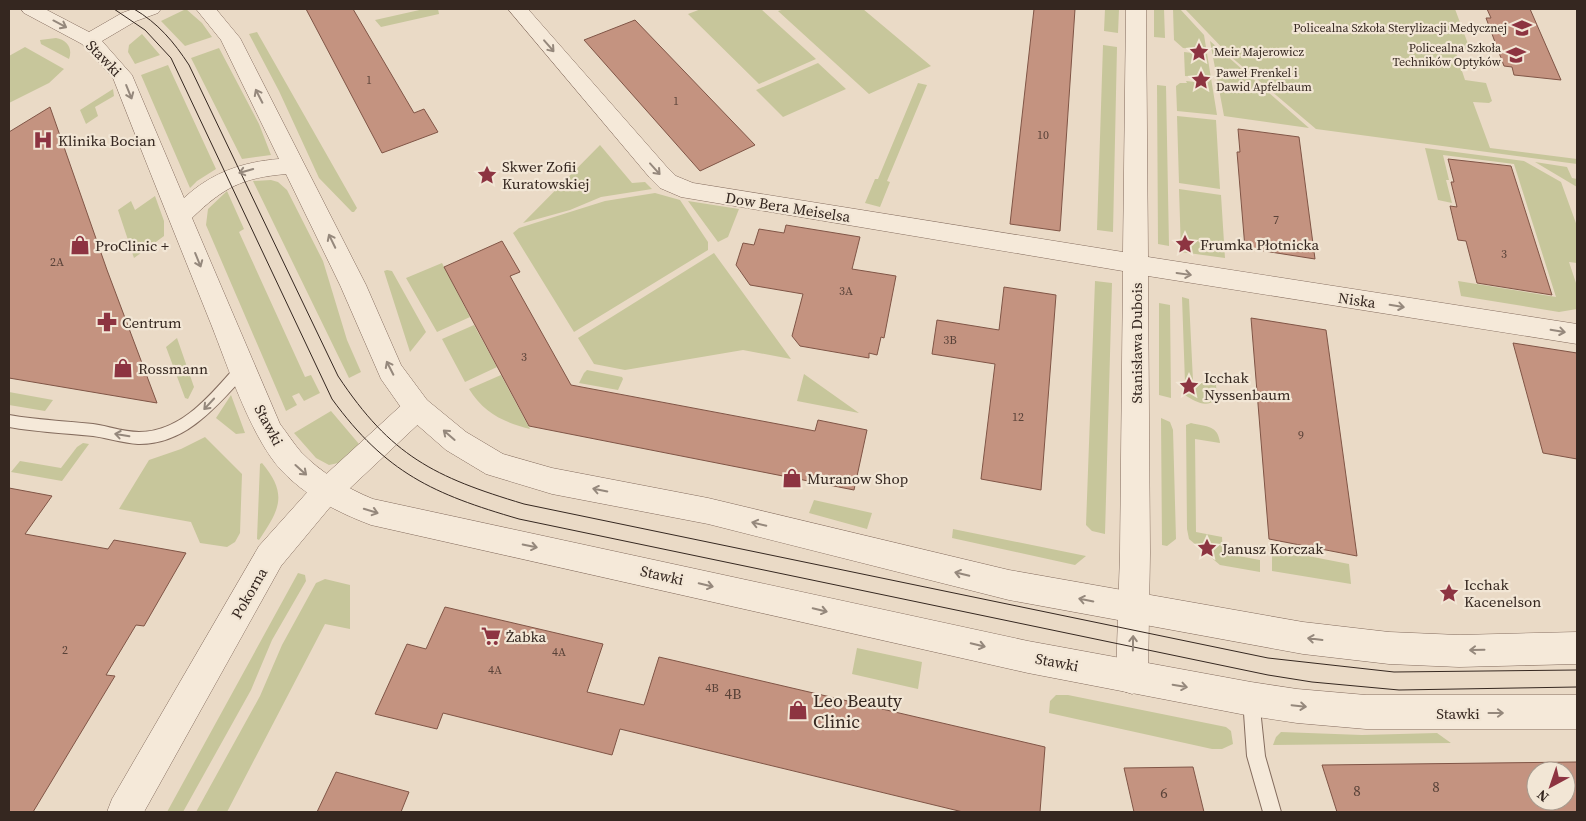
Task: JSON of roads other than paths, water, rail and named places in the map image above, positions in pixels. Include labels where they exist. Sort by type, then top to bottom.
[{"type":"street","name":"Stawki","points":[[31,9],[89,40],[122,75],[242,369],[276,443],[291,461],[328,490],[347,502],[371,512],[1028,656],[1132,678],[1251,699],[1297,706],[1366,712],[1577,712]]},
{"type":"street","points":[[89,40],[129,17],[151,9]]},
{"type":"street","points":[[206,9],[230,38],[353,285],[390,371],[417,408],[456,441],[496,465],[552,481],[708,511],[1009,585],[1303,638],[1389,648],[1459,651],[1577,648]]},
{"type":"street","name":"Dow Bera Meiselsa","points":[[518,9],[668,182],[689,191],[1091,255],[1136,265]]},
{"type":"street","name":"Stanisława Dubois","points":[[1132,678],[1134,609],[1136,9]]},
{"type":"street","points":[[180,215],[202,194],[227,178],[253,169],[294,165]]},
{"type":"street","name":"Niska","points":[[1136,265],[1577,334]]},
{"type":"street","name":"Pokorna","points":[[125,812],[270,556],[288,531],[328,490],[417,408]]},
{"type":"lane","points":[[9,421],[39,427],[89,430],[139,438],[155,437],[174,430],[197,417],[242,369]]},
{"type":"lane","points":[[1251,699],[1256,756],[1272,812]]},
{"type":"tram line","points":[[114,9],[145,30],[171,58],[332,399],[352,424],[392,463],[436,490],[488,510],[519,519],[1268,675],[1312,682],[1399,690],[1577,687]]},
{"type":"tram line","points":[[134,9],[151,20],[165,34],[189,65],[338,376],[377,426],[396,445],[417,460],[464,484],[524,504],[1268,658],[1394,672],[1577,670]]},
{"type":"place","name":"Policealna Szkoła Sterylizacji Medycznej","points":[[1522,28]]},
{"type":"place","name":"Meir Majerowicz","points":[[1199,52]]},
{"type":"place","name":"Policealna Szkoła Techników Optyków","points":[[1516,55]]},
{"type":"place","name":"Paweł Frenkel i Dawid Apfelbaum","points":[[1201,80]]},
{"type":"place","name":"Klinika Bocian","points":[[43,140]]},
{"type":"place","name":"Skwer Zofii Kuratowskiej","points":[[487,175]]},
{"type":"place","name":"Frumka Płotnicka","points":[[1185,244]]},
{"type":"place","name":"ProClinic +","points":[[80,245]]},
{"type":"place","name":"Centrum","points":[[107,322]]},
{"type":"place","name":"Rossmann","points":[[123,368]]},
{"type":"place","name":"Icchak Nyssenbaum","points":[[1189,386]]},
{"type":"place","name":"Muranow Shop","points":[[792,478]]},
{"type":"place","name":"Janusz Korczak","points":[[1207,548]]},
{"type":"place","name":"Icchak Kacenelson","points":[[1449,593]]},
{"type":"place","name":"Żabka","points":[[491,636]]},
{"type":"place","name":"Leo Beauty Clinic","points":[[798,710]]}]
